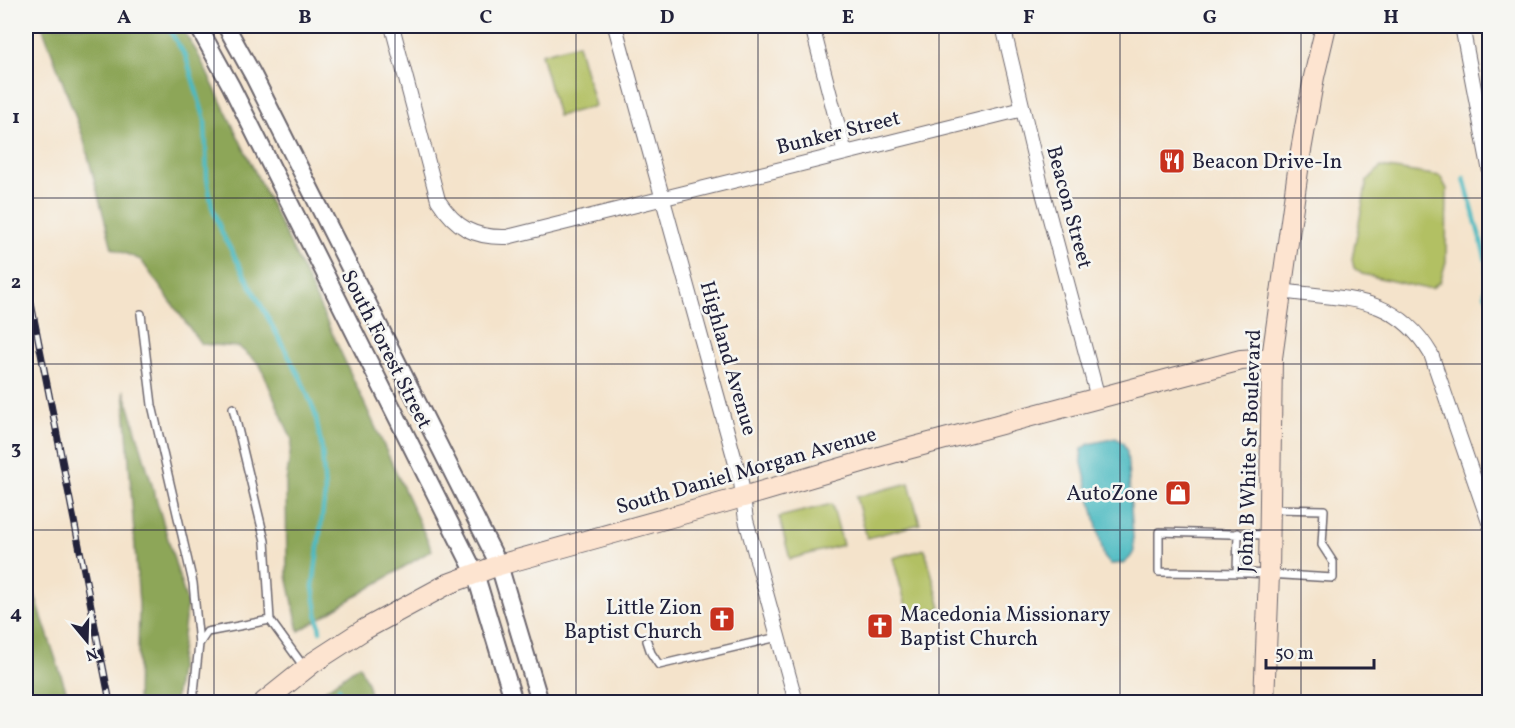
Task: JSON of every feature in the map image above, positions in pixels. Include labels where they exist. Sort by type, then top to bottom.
[{"type":"main road","name":"John B White Sr Boulevard","points":[[1264,702],[1270,536],[1272,358],[1300,156],[1326,26]]},
{"type":"main road","name":"South Daniel Morgan Avenue","points":[[264,702],[348,639],[448,584],[475,573],[896,452],[1241,360],[1272,358]]},
{"type":"street","name":"South Forest Street","points":[[198,26],[231,86],[475,573],[514,702]]},
{"type":"street","name":"South Forest Street","points":[[226,26],[253,75],[499,565],[540,702]]},
{"type":"street","name":"Bunker Street","points":[[392,26],[438,200],[447,214],[460,226],[482,236],[507,237],[1023,109]]},
{"type":"street","name":"Highland Avenue","points":[[615,26],[741,482],[746,520],[796,702]]},
{"type":"street","points":[[812,26],[845,153]]},
{"type":"street","name":"Beacon Street","points":[[1003,26],[1098,398]]},
{"type":"street","points":[[1462,26],[1490,172]]},
{"type":"street","points":[[1281,291],[1373,303],[1393,313],[1421,336],[1431,354],[1490,525]]},
{"type":"lane","points":[[141,314],[152,405],[193,584],[199,644],[193,702]]},
{"type":"lane","points":[[233,408],[265,541],[270,620],[306,669]]},
{"type":"lane","points":[[1270,509],[1324,510],[1322,545],[1333,562],[1333,578],[1159,572],[1159,532],[1238,533],[1270,536]]},
{"type":"lane","points":[[1237,573],[1238,533]]},
{"type":"lane","points":[[199,644],[207,632],[270,620]]},
{"type":"lane","points":[[646,641],[659,665],[778,637]]},
{"type":"green space","points":[[42,26],[180,26],[197,52],[308,281],[432,550],[299,631],[287,576],[286,482],[292,440],[260,365],[239,347],[201,344],[141,260],[112,248],[83,137]]},
{"type":"green space","points":[[578,44],[595,106],[558,116],[541,54]]},
{"type":"green space","points":[[1381,167],[1440,176],[1447,189],[1446,262],[1440,282],[1432,288],[1362,274],[1354,268],[1352,259],[1367,181]]},
{"type":"green space","points":[[124,390],[187,603],[175,702],[137,702],[139,605]]},
{"type":"green space","points":[[909,483],[920,524],[867,538],[856,497]]},
{"type":"green space","points":[[832,504],[843,545],[790,559],[779,517]]},
{"type":"green space","points":[[925,549],[941,608],[909,617],[893,558]]},
{"type":"green space","points":[[26,569],[70,702],[26,702]]},
{"type":"green space","points":[[359,665],[367,682],[372,702],[309,702]]},
{"type":"water","points":[[1116,438],[1123,443],[1127,452],[1134,551],[1125,562],[1110,564],[1104,557],[1081,459],[1082,449],[1089,444]]},
{"type":"waterway","points":[[167,26],[186,57],[205,120],[207,178],[212,207],[223,235],[301,379],[315,413],[322,449],[325,494],[313,587],[320,631]]},
{"type":"waterway","points":[[1464,178],[1487,264],[1485,294],[1490,303]]},
{"type":"waterway","points":[[339,688],[343,702]]},
{"type":"railway","points":[[26,278],[110,702]]},
{"type":"place","name":"Beacon Drive-In","points":[[1172,161]]},
{"type":"place","name":"AutoZone","points":[[1178,493]]},
{"type":"place","name":"Little Zion Baptist Church","points":[[722,619]]},
{"type":"place","name":"Macedonia Missionary Baptist Church","points":[[880,626]]}]
